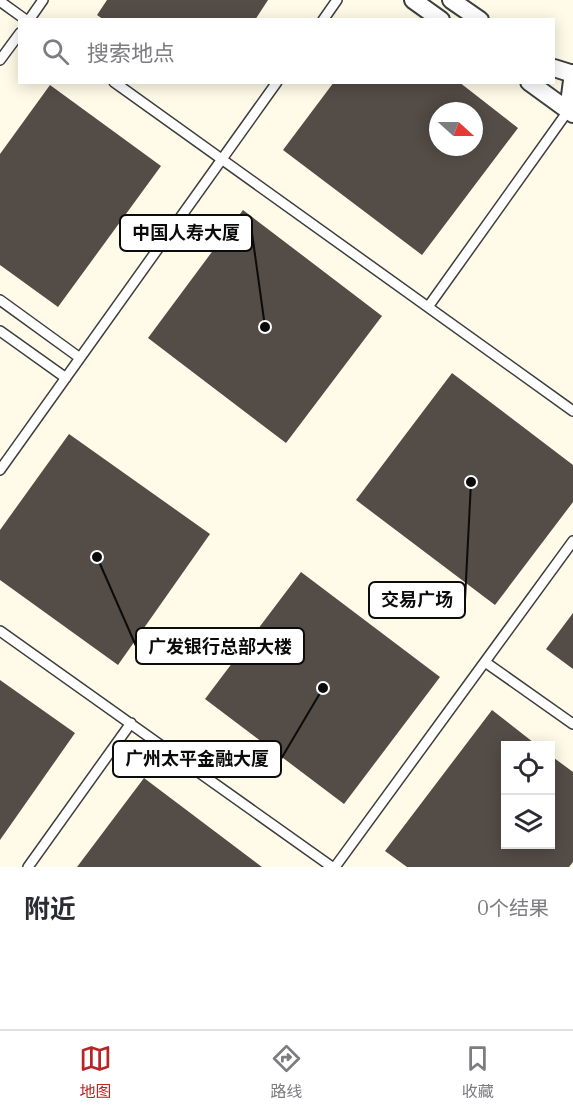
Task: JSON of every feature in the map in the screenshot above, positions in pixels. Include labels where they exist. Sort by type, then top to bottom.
[{"type":"street","points":[[29,18],[43,0]]},
{"type":"street","points":[[324,18],[337,0]]},
{"type":"street","points":[[413,0],[438,18]]},
{"type":"street","points":[[452,0],[477,18]]},
{"type":"street","points":[[1,2],[24,18]]},
{"type":"street","points":[[0,60],[18,36]]},
{"type":"street","points":[[428,307],[571,111],[573,74],[555,68]]},
{"type":"street","points":[[117,84],[573,411]]},
{"type":"street","points":[[0,470],[276,84]]},
{"type":"street","points":[[532,84],[571,111]]},
{"type":"street","points":[[0,300],[80,358]]},
{"type":"street","points":[[0,331],[66,378]]},
{"type":"street","points":[[0,630],[334,867],[573,541]]},
{"type":"street","points":[[485,662],[573,724]]},
{"type":"street","points":[[28,867],[131,723]]},
{"type":"building","points":[[107,0],[268,0],[256,18],[101,18],[97,15]]},
{"type":"building","points":[[332,84],[462,84],[518,128],[422,255],[283,150]]},
{"type":"building","points":[[50,85],[161,166],[58,307],[0,265],[0,154]]},
{"type":"building","points":[[243,210],[382,316],[286,443],[148,338]]},
{"type":"building","points":[[452,373],[573,465],[573,502],[495,605],[356,500]]},
{"type":"building","points":[[69,434],[210,534],[118,665],[0,580],[0,530]]},
{"type":"building","points":[[301,572],[440,677],[344,804],[205,699]]},
{"type":"building","points":[[573,613],[573,669],[546,649]]},
{"type":"building","points":[[0,680],[75,733],[0,840]]},
{"type":"building","points":[[492,710],[532,741],[501,741],[501,849],[555,849],[555,759],[573,772],[573,862],[569,867],[407,867],[385,851]]},
{"type":"building","points":[[144,778],[262,867],[77,867]]},
{"type":"place","name":"中国人寿大厦","points":[[265,327]]},
{"type":"place","name":"交易广场","points":[[471,482]]},
{"type":"place","name":"广发银行总部大楼","points":[[97,557]]},
{"type":"place","name":"广州太平金融大厦","points":[[323,688]]}]
